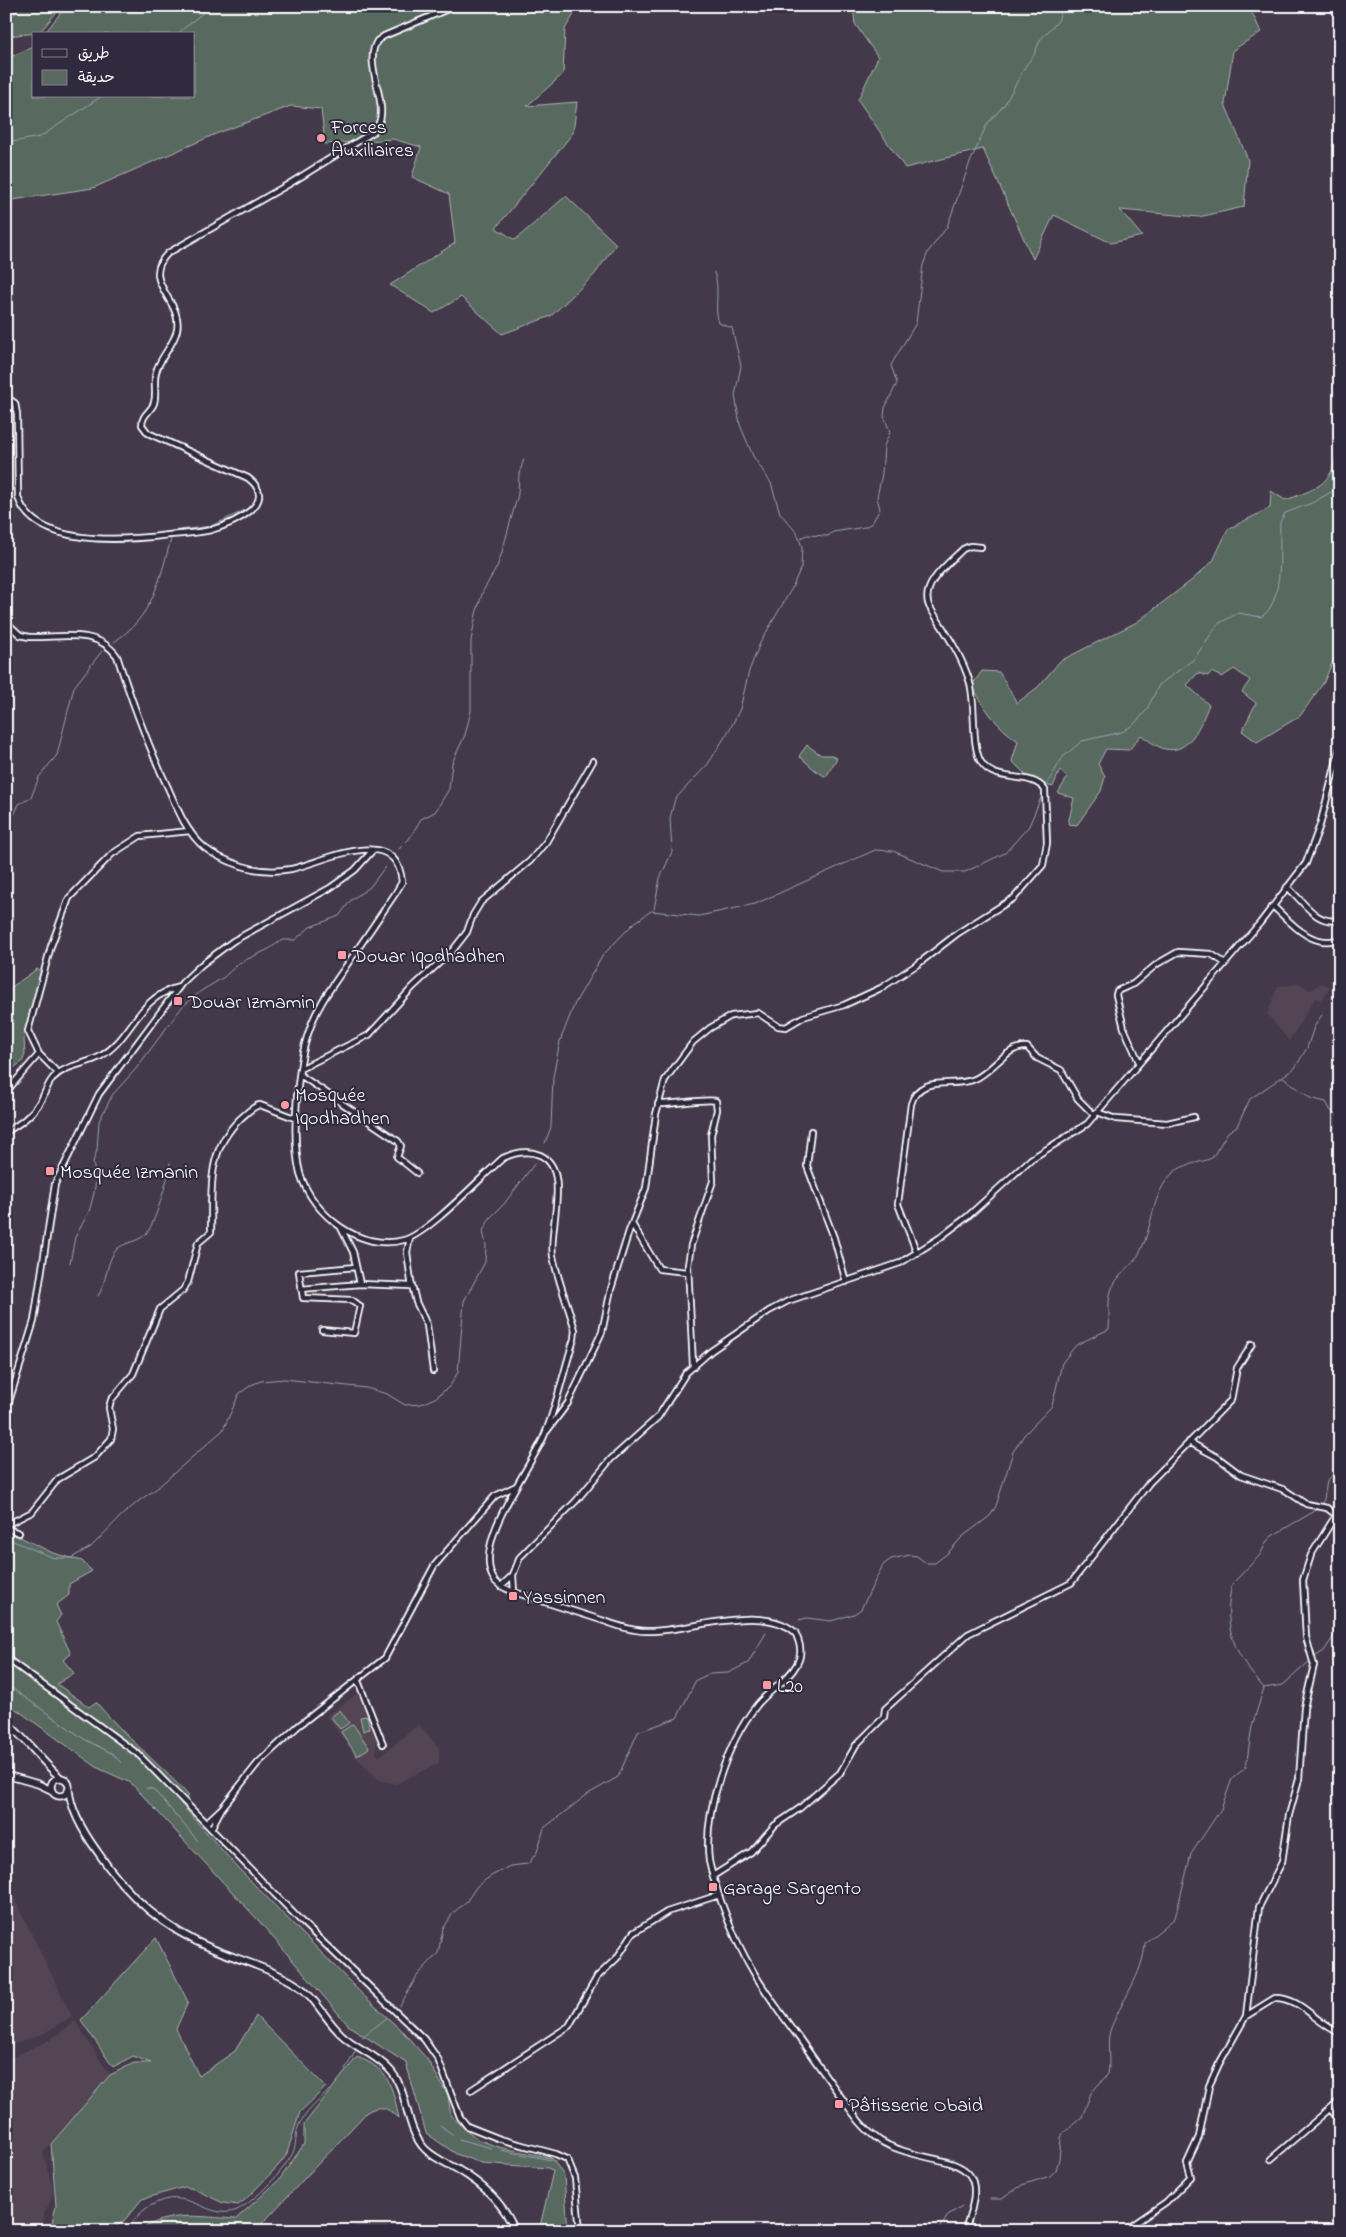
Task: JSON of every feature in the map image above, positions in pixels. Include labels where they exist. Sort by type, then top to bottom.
[{"type":"main road","points":[[6,1722],[31,1746],[48,1768],[68,1782],[72,1808],[91,1842],[112,1872],[148,1910],[169,1926],[195,1941],[295,1984],[312,1998],[342,2036],[390,2069],[399,2085],[412,2127],[420,2144],[434,2156],[470,2177],[490,2192],[507,2214],[515,2231]]},
{"type":"main road","points":[[48,1768],[52,1782],[51,1790]]},
{"type":"main road","points":[[6,1775],[38,1784],[51,1790],[72,1808]]},
{"type":"main road","points":[[38,1784],[62,1778]]},
{"type":"main road","points":[[58,1796],[64,1796],[69,1790]]},
{"type":"street","points":[[6,397],[15,402],[17,414],[18,497],[21,506],[47,528],[59,533],[122,540],[210,530],[241,517],[252,509],[258,500],[259,490],[256,484],[248,478],[148,433],[142,426],[145,414],[152,408],[155,401],[156,372],[176,332],[175,316],[157,277],[160,260],[168,253],[288,184],[373,132],[379,126],[381,113],[373,61],[377,41],[384,36],[455,6]]},
{"type":"street","points":[[964,2231],[975,2201],[974,2184],[970,2177],[958,2165],[890,2146],[870,2134],[842,2099],[749,1969],[729,1923],[713,1876],[710,1861],[709,1835],[713,1804],[719,1782],[736,1739],[752,1712],[796,1665],[801,1656],[801,1646],[795,1632],[780,1623],[739,1620],[645,1631],[514,1592],[501,1586],[491,1572],[490,1552],[501,1517],[545,1434],[568,1404],[593,1355],[602,1332],[611,1289],[646,1188],[658,1104],[665,1080],[676,1063],[699,1037],[720,1021],[732,1016],[754,1012],[768,1018],[778,1026],[786,1028],[803,1017],[852,1002],[905,973],[958,933],[1010,902],[1044,865],[1047,843],[1043,788],[1036,782],[996,774],[987,769],[980,761],[977,749],[974,701],[970,683],[957,652],[927,601],[926,592],[929,586],[963,549],[970,546],[981,547]]},
{"type":"street","points":[[6,622],[20,634],[29,637],[93,637],[111,648],[117,656],[148,746],[190,831],[206,848],[242,866],[266,871],[295,868],[352,851],[373,849],[390,855],[398,863],[402,882],[320,1006],[309,1031],[300,1072],[297,1119],[298,1160],[302,1180],[322,1209],[351,1235],[373,1242],[394,1242],[410,1238],[428,1227],[503,1158],[512,1154],[534,1153],[550,1163],[555,1171],[557,1193],[553,1230],[553,1256],[575,1330],[545,1434]]},
{"type":"street","points":[[514,1592],[513,1575],[520,1556],[576,1501],[611,1459],[658,1417],[693,1366],[711,1351],[779,1306],[802,1296],[892,1267],[918,1253],[967,1217],[1031,1159],[1079,1130],[1096,1114],[1225,963],[1306,863],[1315,842],[1340,748]]},
{"type":"street","points":[[300,1072],[369,1035],[414,987],[453,950],[467,932],[473,915],[481,902],[530,860],[546,842],[593,760]]},
{"type":"street","points":[[58,1073],[38,1054],[28,1031],[53,938],[69,898],[112,854],[140,836],[190,831]]},
{"type":"street","points":[[6,1411],[34,1322],[51,1199],[60,1170],[99,1094],[179,987],[201,965],[233,941],[330,888],[346,876],[373,849]]},
{"type":"street","points":[[1287,887],[1320,919],[1328,922],[1340,920]]},
{"type":"street","points":[[1272,906],[1307,936],[1319,941],[1340,939]]},
{"type":"street","points":[[1139,1062],[1124,1028],[1117,991],[1133,984],[1157,964],[1178,952],[1211,954],[1225,963]]},
{"type":"street","points":[[6,1132],[25,1121],[40,1101],[51,1080],[58,1073],[101,1056],[121,1038],[140,1011],[152,999],[167,990],[179,987]]},
{"type":"street","points":[[918,1253],[898,1204],[911,1104],[919,1089],[937,1082],[954,1083],[975,1079],[1010,1052],[1027,1047],[1037,1058],[1062,1070],[1078,1099],[1096,1114],[1116,1119],[1167,1123],[1194,1117]]},
{"type":"street","points":[[6,1092],[38,1054]]},
{"type":"street","points":[[300,1072],[398,1141],[401,1146],[397,1157],[417,1173]]},
{"type":"street","points":[[658,1104],[693,1103],[711,1099],[716,1101],[718,1107],[710,1135],[713,1181],[692,1245],[687,1272],[693,1366]]},
{"type":"street","points":[[6,1527],[32,1512],[58,1479],[95,1457],[111,1439],[112,1429],[109,1408],[111,1400],[133,1374],[160,1308],[183,1290],[188,1282],[199,1241],[211,1232],[210,1181],[218,1150],[225,1135],[246,1113],[260,1105],[297,1119]]},
{"type":"street","points":[[811,1131],[807,1166],[832,1232],[846,1282]]},
{"type":"street","points":[[632,1224],[659,1269],[665,1272],[681,1270],[687,1272]]},
{"type":"street","points":[[341,1228],[343,1236],[353,1252],[360,1284]]},
{"type":"street","points":[[410,1238],[407,1252],[412,1286],[419,1309],[428,1324],[434,1371]]},
{"type":"street","points":[[322,1330],[354,1333],[360,1306],[352,1300],[304,1298],[299,1272],[356,1267]]},
{"type":"street","points":[[301,1290],[360,1284],[412,1286]]},
{"type":"street","points":[[713,1876],[751,1852],[775,1825],[800,1808],[840,1773],[856,1745],[884,1717],[885,1709],[968,1634],[1071,1583],[1149,1483],[1230,1400],[1236,1368],[1252,1344]]},
{"type":"street","points":[[1124,2231],[1166,2202],[1191,2177],[1188,2164],[1199,2137],[1209,2086],[1246,2016],[1259,1908],[1282,1862],[1289,1815],[1299,1779],[1304,1708],[1314,1662],[1306,1637],[1302,1586],[1312,1555],[1336,1515],[1324,1508],[1306,1504],[1285,1490],[1241,1475],[1217,1457],[1189,1442]]},
{"type":"street","points":[[206,1823],[222,1808],[258,1763],[297,1727],[385,1658],[434,1566],[495,1496],[517,1486]]},
{"type":"street","points":[[6,1527],[19,1533]]},
{"type":"street","points":[[501,1586],[513,1575]]},
{"type":"street","points":[[6,1658],[138,1754],[302,1922],[424,2039],[438,2059],[460,2117],[468,2126],[500,2139],[568,2159],[575,2178],[580,2231]]},
{"type":"street","points":[[358,1681],[383,1744]]},
{"type":"street","points":[[211,1829],[222,1808]]},
{"type":"street","points":[[471,2090],[569,2026],[597,1977],[620,1954],[633,1933],[667,1912],[719,1895]]},
{"type":"street","points":[[1246,2016],[1274,1998],[1280,1998],[1296,2003],[1313,2017],[1340,2033]]},
{"type":"street","points":[[1271,2159],[1331,2110],[1340,2100]]},
{"type":"street","points":[[1331,2110],[1340,2121]]},
{"type":"shaded area","points":[[1322,983],[1331,987],[1321,1000],[1315,998],[1289,1041],[1267,1014],[1278,986],[1301,984],[1310,990]]},
{"type":"shaded area","points":[[358,1693],[377,1736],[376,1752],[379,1757],[419,1724],[439,1748],[439,1763],[396,1784],[379,1780],[357,1758],[327,1716]]},
{"type":"shaded area","points":[[6,1882],[72,2016],[43,2034],[6,2047]]},
{"type":"shaded area","points":[[75,2021],[110,2075],[43,2152],[53,2191],[51,2201],[44,2214],[43,2231],[6,2231],[6,2060],[50,2040]]},
{"type":"shaded area","points":[[357,2224],[387,2225],[389,2231],[348,2231]]},
{"type":"green space","points":[[20,6],[62,6],[40,32],[6,36],[6,25]]},
{"type":"green space","points":[[66,6],[579,6],[565,29],[563,74],[527,106],[577,102],[573,133],[496,228],[515,240],[566,196],[616,244],[595,274],[551,316],[502,334],[461,297],[434,313],[390,285],[455,243],[449,194],[412,177],[421,147],[393,139],[325,144],[321,109],[291,106],[218,133],[93,188],[6,201],[6,59],[32,47],[32,98],[195,98],[195,32],[46,32]]},
{"type":"green space","points":[[853,6],[1249,6],[1261,32],[1233,50],[1225,104],[1248,160],[1244,207],[1199,217],[1120,210],[1142,236],[1111,243],[1054,215],[1033,259],[983,149],[905,168],[858,100],[878,57],[855,24]]},
{"type":"green space","points":[[1340,421],[1340,644],[1324,682],[1300,716],[1257,742],[1242,731],[1256,703],[1242,692],[1250,680],[1234,669],[1222,677],[1211,672],[1208,676],[1198,673],[1187,685],[1209,705],[1198,728],[1188,742],[1174,750],[1165,749],[1141,735],[1129,750],[1106,749],[1098,764],[1105,777],[1101,791],[1077,825],[1068,824],[1074,798],[1058,793],[1067,778],[1060,770],[1053,787],[1033,782],[1012,761],[1018,741],[991,716],[972,685],[982,671],[999,672],[1017,703],[1038,687],[1060,661],[1137,622],[1192,580],[1213,561],[1228,529],[1270,508],[1271,491],[1285,500],[1316,488],[1325,481],[1334,464]]},
{"type":"green space","points":[[807,745],[821,755],[832,755],[837,758],[826,777],[799,756]]},
{"type":"green space","points":[[37,969],[41,972],[24,1038],[25,1055],[22,1062],[6,1073],[6,991]]},
{"type":"green space","points":[[6,1522],[16,1535],[53,1553],[82,1561],[92,1571],[69,1584],[69,1595],[56,1605],[61,1615],[56,1622],[71,1654],[63,1660],[74,1673],[57,1684],[89,1707],[96,1702],[189,1796],[180,1803],[240,1870],[362,1994],[404,2033],[427,2059],[448,2095],[451,2116],[477,2139],[498,2147],[552,2158],[564,2176],[568,2231],[539,2231],[553,2171],[548,2168],[481,2163],[456,2154],[426,2133],[406,2063],[349,2026],[258,1920],[131,1783],[98,1768],[6,1702]]},
{"type":"green space","points":[[340,1710],[349,1723],[340,1729],[331,1717]]},
{"type":"green space","points":[[367,1716],[370,1729],[363,1731],[360,1717]]},
{"type":"green space","points":[[353,1724],[369,1748],[357,1756],[341,1732]]},
{"type":"green space","points":[[156,1938],[188,2002],[176,2029],[199,2076],[235,2051],[256,2016],[326,2087],[300,2112],[286,2156],[245,2200],[238,2205],[223,2203],[194,2189],[185,2187],[142,2199],[123,2222],[109,2231],[50,2231],[56,2206],[51,2144],[110,2075],[134,2063],[151,2063],[133,2056],[113,2067],[81,2020]]},
{"type":"green space","points":[[357,2057],[377,2067],[388,2080],[399,2118],[384,2108],[376,2108],[367,2112],[255,2231],[139,2231],[150,2224],[174,2217],[198,2216],[236,2219],[280,2179],[304,2144],[304,2124]]},
{"type":"waterway","points":[[179,32],[211,6]]},
{"type":"waterway","points":[[800,538],[807,535],[828,536],[833,532],[865,527],[872,523],[880,509],[877,497],[882,474],[884,446],[890,432],[884,416],[885,408],[897,383],[891,365],[916,323],[923,265],[928,252],[947,227],[969,165],[987,124],[1005,104],[1026,65],[1034,55],[1040,40],[1058,21],[1063,6]]},
{"type":"waterway","points":[[6,143],[40,137],[99,98]]},
{"type":"waterway","points":[[654,909],[660,878],[672,852],[670,818],[675,799],[708,764],[731,727],[740,709],[749,671],[760,643],[792,588],[801,567],[802,547],[797,533],[780,513],[771,483],[753,456],[740,425],[735,395],[741,366],[732,328],[719,323],[717,317],[717,286],[714,272]]},
{"type":"waterway","points":[[399,849],[409,839],[421,819],[435,812],[449,789],[452,763],[465,735],[471,711],[471,641],[476,614],[483,591],[497,567],[502,552],[518,494],[519,474],[524,459]]},
{"type":"waterway","points":[[1045,787],[1063,757],[1082,741],[1122,732],[1134,724],[1146,711],[1159,685],[1194,659],[1218,624],[1238,613],[1261,617],[1269,610],[1277,587],[1280,559],[1280,522],[1285,513],[1312,503],[1340,487]]},
{"type":"waterway","points":[[171,531],[211,526],[247,509],[256,499]]},
{"type":"waterway","points":[[114,642],[138,621],[153,597],[163,570],[171,539]]},
{"type":"waterway","points":[[6,821],[14,815],[19,804],[31,798],[39,777],[57,755],[74,687],[102,651]]},
{"type":"waterway","points":[[545,1143],[551,1127],[553,1077],[560,1041],[575,1003],[603,955],[633,924],[651,911],[699,916],[755,904],[875,850],[893,851],[943,872],[965,872],[1005,853],[1029,826],[1043,793]]},
{"type":"waterway","points":[[70,1263],[75,1237],[89,1212],[94,1193],[96,1180],[93,1162],[97,1150],[99,1121],[113,1094],[135,1070],[182,1007],[201,991],[224,977],[239,963],[269,949],[282,940],[295,940],[310,927],[339,916],[351,900],[370,887],[385,867]]},
{"type":"waterway","points":[[799,1620],[807,1618],[831,1621],[854,1614],[861,1609],[883,1565],[891,1559],[910,1555],[917,1556],[926,1563],[935,1563],[948,1553],[962,1537],[990,1516],[996,1506],[1013,1452],[1024,1435],[1052,1406],[1062,1363],[1076,1345],[1109,1329],[1109,1305],[1113,1285],[1139,1254],[1144,1244],[1156,1201],[1166,1181],[1182,1167],[1212,1158],[1228,1132],[1237,1126],[1250,1099],[1295,1068],[1307,1048],[1314,1027],[1322,1015]]},
{"type":"waterway","points":[[1283,1077],[1310,1098],[1326,1102],[1331,1111],[1340,1116]]},
{"type":"waterway","points":[[98,1296],[113,1254],[120,1247],[145,1235],[153,1223],[170,1163]]},
{"type":"waterway","points":[[6,1538],[54,1558],[71,1558],[91,1547],[121,1516],[156,1489],[223,1430],[239,1394],[251,1385],[261,1381],[284,1379],[366,1388],[387,1394],[405,1405],[421,1404],[435,1398],[450,1386],[458,1372],[464,1301],[485,1262],[486,1245],[483,1231],[490,1218],[504,1204],[535,1163]]},
{"type":"waterway","points":[[1323,1505],[1327,1481],[1340,1467]]},
{"type":"waterway","points":[[990,2199],[1002,2199],[1022,2185],[1050,2176],[1056,2170],[1063,2133],[1082,2117],[1091,2093],[1108,2074],[1110,2031],[1141,1966],[1145,1943],[1175,1918],[1191,1854],[1221,1809],[1232,1779],[1246,1767],[1252,1726],[1264,1688],[1245,1664],[1233,1640],[1229,1615],[1232,1584],[1260,1555],[1267,1541],[1272,1536],[1320,1508]]},
{"type":"waterway","points":[[1313,1658],[1324,1651],[1340,1627]]},
{"type":"waterway","points":[[400,2006],[417,1976],[438,1953],[443,1929],[453,1913],[466,1902],[477,1886],[510,1866],[528,1864],[537,1852],[544,1828],[588,1794],[618,1777],[638,1732],[677,1718],[696,1680],[709,1674],[728,1673],[748,1663],[766,1633]]},
{"type":"waterway","points":[[1264,1688],[1283,1685],[1310,1661]]},
{"type":"waterway","points":[[6,1684],[84,1739],[113,1754],[121,1763]]},
{"type":"waterway","points":[[146,1788],[153,1789],[198,1841]]},
{"type":"waterway","points":[[362,2037],[388,2017]]},
{"type":"waterway","points":[[345,2070],[356,2050]]},
{"type":"waterway","points":[[122,2231],[146,2209],[163,2200],[186,2200],[216,2211],[226,2212],[237,2210],[244,2206],[278,2175],[285,2166],[294,2150],[301,2121],[329,2090]]},
{"type":"waterway","points":[[440,2125],[453,2135]]},
{"type":"waterway","points":[[459,2139],[491,2148]]},
{"type":"waterway","points":[[501,2150],[556,2161]]},
{"type":"waterway","points":[[939,2231],[948,2215],[962,2206]]},
{"type":"place","name":"Forces Auxiliaires","points":[[321,138]]},
{"type":"place","name":"Douar Iqodhadhen","points":[[342,955]]},
{"type":"place","name":"Douar Izmamin","points":[[178,1001]]},
{"type":"place","name":"Mosquée Iqodhadhen","points":[[285,1105]]},
{"type":"place","name":"Mosquée Izmanin","points":[[50,1171]]},
{"type":"place","name":"Yassinnen","points":[[513,1596]]},
{"type":"place","name":"L20","points":[[767,1685]]},
{"type":"place","name":"Garage Sargento","points":[[713,1887]]},
{"type":"place","name":"Pâtisserie Obaid","points":[[839,2104]]}]
